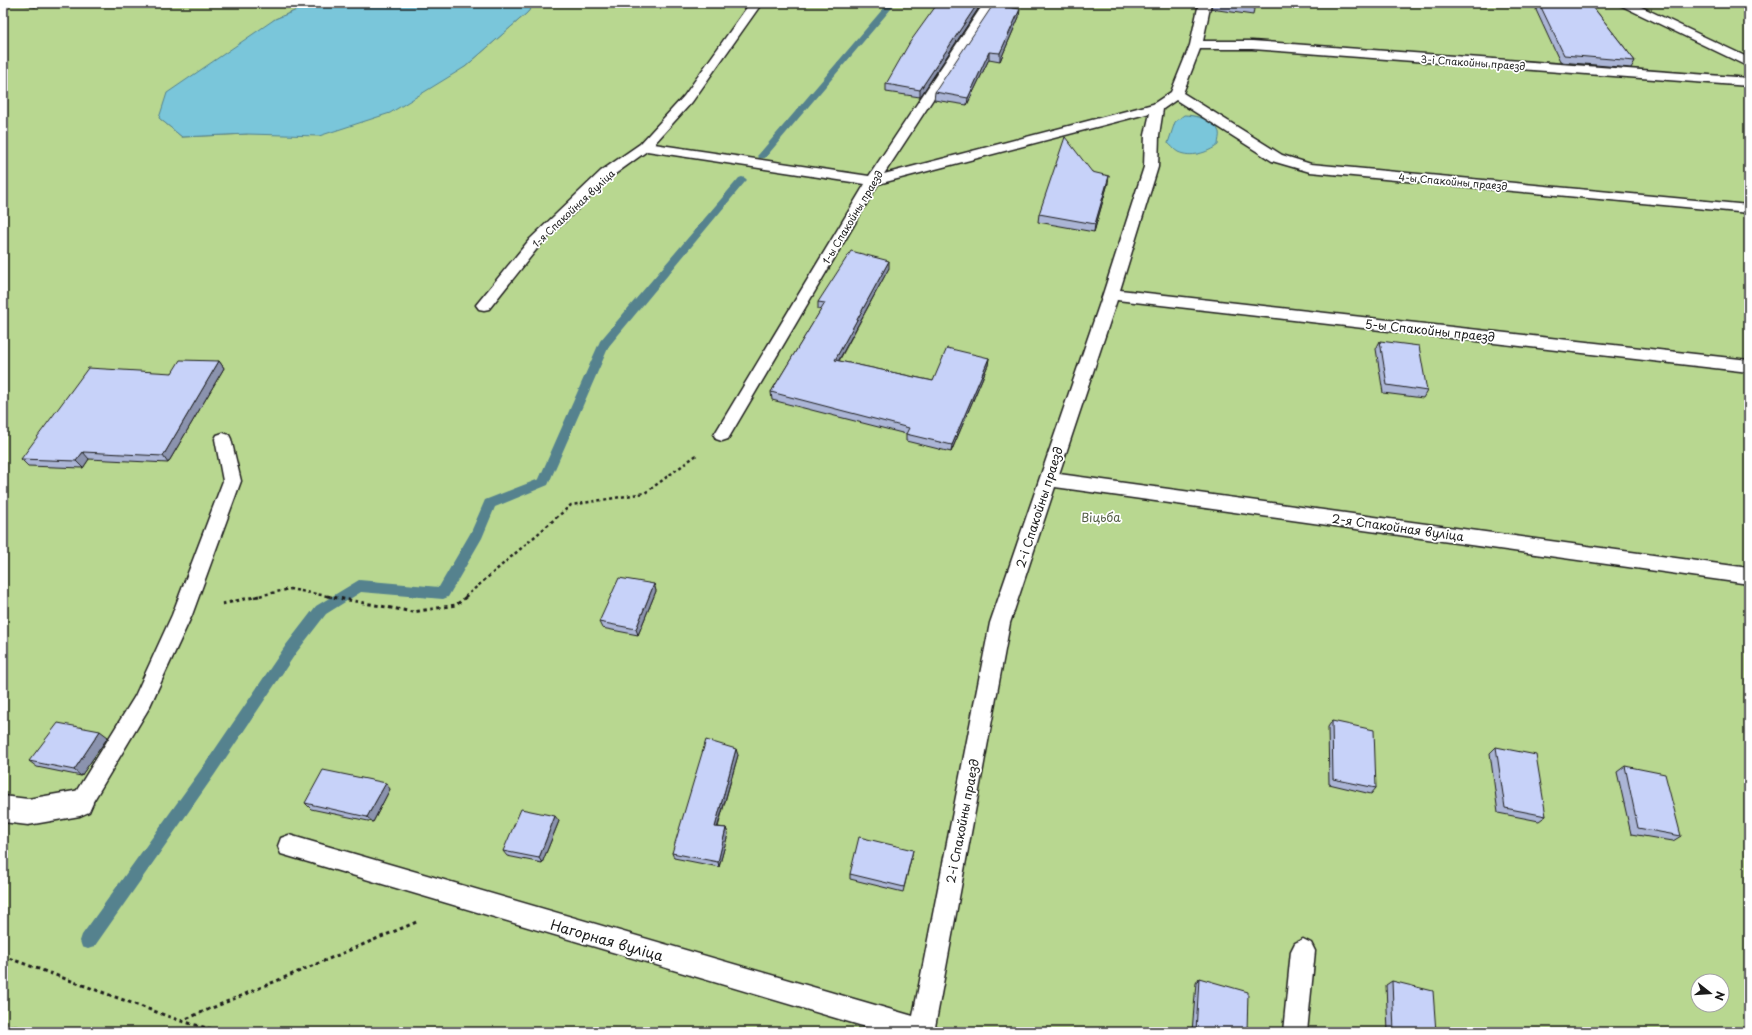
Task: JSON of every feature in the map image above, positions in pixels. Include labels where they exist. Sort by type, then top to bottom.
[{"type":"street","points":[[3,809],[28,812],[80,803]]},
{"type":"lane","name":"1-я Спакойная вуліца","points":[[484,305],[535,242],[606,174],[645,147],[688,99],[756,3]]},
{"type":"lane","name":"1-ы Спакойны праезд","points":[[722,435],[873,181],[990,3]]},
{"type":"lane","points":[[645,147],[873,181],[1157,107],[1176,94],[1196,45],[1205,3]]},
{"type":"lane","points":[[1624,3],[1749,63]]},
{"type":"lane","name":"3-і Спакойны праезд","points":[[1196,45],[1252,45],[1749,82]]},
{"type":"lane","name":"4-ы Спакойны праезд","points":[[1176,94],[1277,158],[1310,168],[1749,209]]},
{"type":"lane","name":"2-і Спакойны праезд","points":[[924,1032],[1000,623],[1111,294],[1151,167],[1152,135],[1157,107]]},
{"type":"lane","name":"5-ы Спакойны праезд","points":[[1111,294],[1749,366]]},
{"type":"lane","points":[[80,803],[142,702],[182,615],[232,481],[223,439]]},
{"type":"lane","name":"2-я Спакойная вуліца","points":[[1048,479],[1749,576]]},
{"type":"lane","name":"Нагорная вуліца","points":[[289,846],[469,900],[924,1032]]},
{"type":"lane","points":[[1295,1032],[1303,951]]},
{"type":"path","points":[[290,589],[413,612],[456,605],[571,505],[645,493],[722,435]]},
{"type":"path","points":[[181,1020],[469,900]]},
{"type":"path","points":[[3,956],[181,1020],[222,1032]]},
{"type":"green space","name":"Віцьба","points":[[3,3],[314,3],[275,19],[159,118],[182,137],[247,134],[465,67],[527,13],[535,3],[1749,3],[1749,1032],[44,1032],[3,1023]]},
{"type":"water","points":[[314,3],[535,3],[527,13],[465,67],[390,113],[319,136],[247,134],[182,137],[159,118],[167,93],[275,19]]},
{"type":"water","points":[[1184,115],[1199,117],[1214,124],[1219,132],[1218,145],[1199,154],[1193,155],[1183,154],[1175,150],[1168,143],[1175,122]]},
{"type":"building","points":[[938,3],[978,3],[920,90],[886,84],[910,42]]},
{"type":"building","points":[[1221,3],[1255,3],[1255,7]]},
{"type":"building","points":[[1539,3],[1590,3],[1635,61],[1564,55]]},
{"type":"building","points":[[993,5],[1020,9],[1000,53],[989,52],[968,98],[935,92]]},
{"type":"building","points":[[1065,137],[1092,172],[1109,176],[1095,224],[1039,214]]},
{"type":"building","points":[[851,251],[889,261],[835,360],[933,381],[947,348],[989,358],[952,445],[906,434],[909,428],[771,392],[825,303],[818,302]]},
{"type":"building","points":[[1380,341],[1419,346],[1427,391],[1387,385]]},
{"type":"building","points":[[180,360],[219,361],[163,456],[83,452],[76,461],[21,459],[88,368],[172,373]]},
{"type":"building","points":[[619,578],[654,584],[636,629],[599,622]]},
{"type":"building","points":[[1332,721],[1374,730],[1376,788],[1333,779]]},
{"type":"building","points":[[58,723],[100,731],[74,770],[29,761]]},
{"type":"building","points":[[706,740],[736,749],[715,827],[726,828],[718,862],[672,853]]},
{"type":"building","points":[[1496,747],[1536,755],[1546,816],[1505,808]]},
{"type":"building","points":[[1625,766],[1665,774],[1681,836],[1638,828]]},
{"type":"building","points":[[323,770],[386,783],[367,817],[305,803]]},
{"type":"building","points":[[521,809],[555,816],[539,858],[503,851]]},
{"type":"building","points":[[859,837],[913,850],[904,887],[850,874]]},
{"type":"building","points":[[1199,978],[1248,992],[1247,1032],[1196,1032]]},
{"type":"building","points":[[1392,981],[1433,991],[1436,1032],[1394,1032]]},
{"type":"waterway","points":[[762,156],[892,3]]},
{"type":"waterway","points":[[88,941],[210,769],[291,649],[321,610],[359,586],[443,593],[477,534],[490,504],[544,482],[604,344],[742,180]]}]
